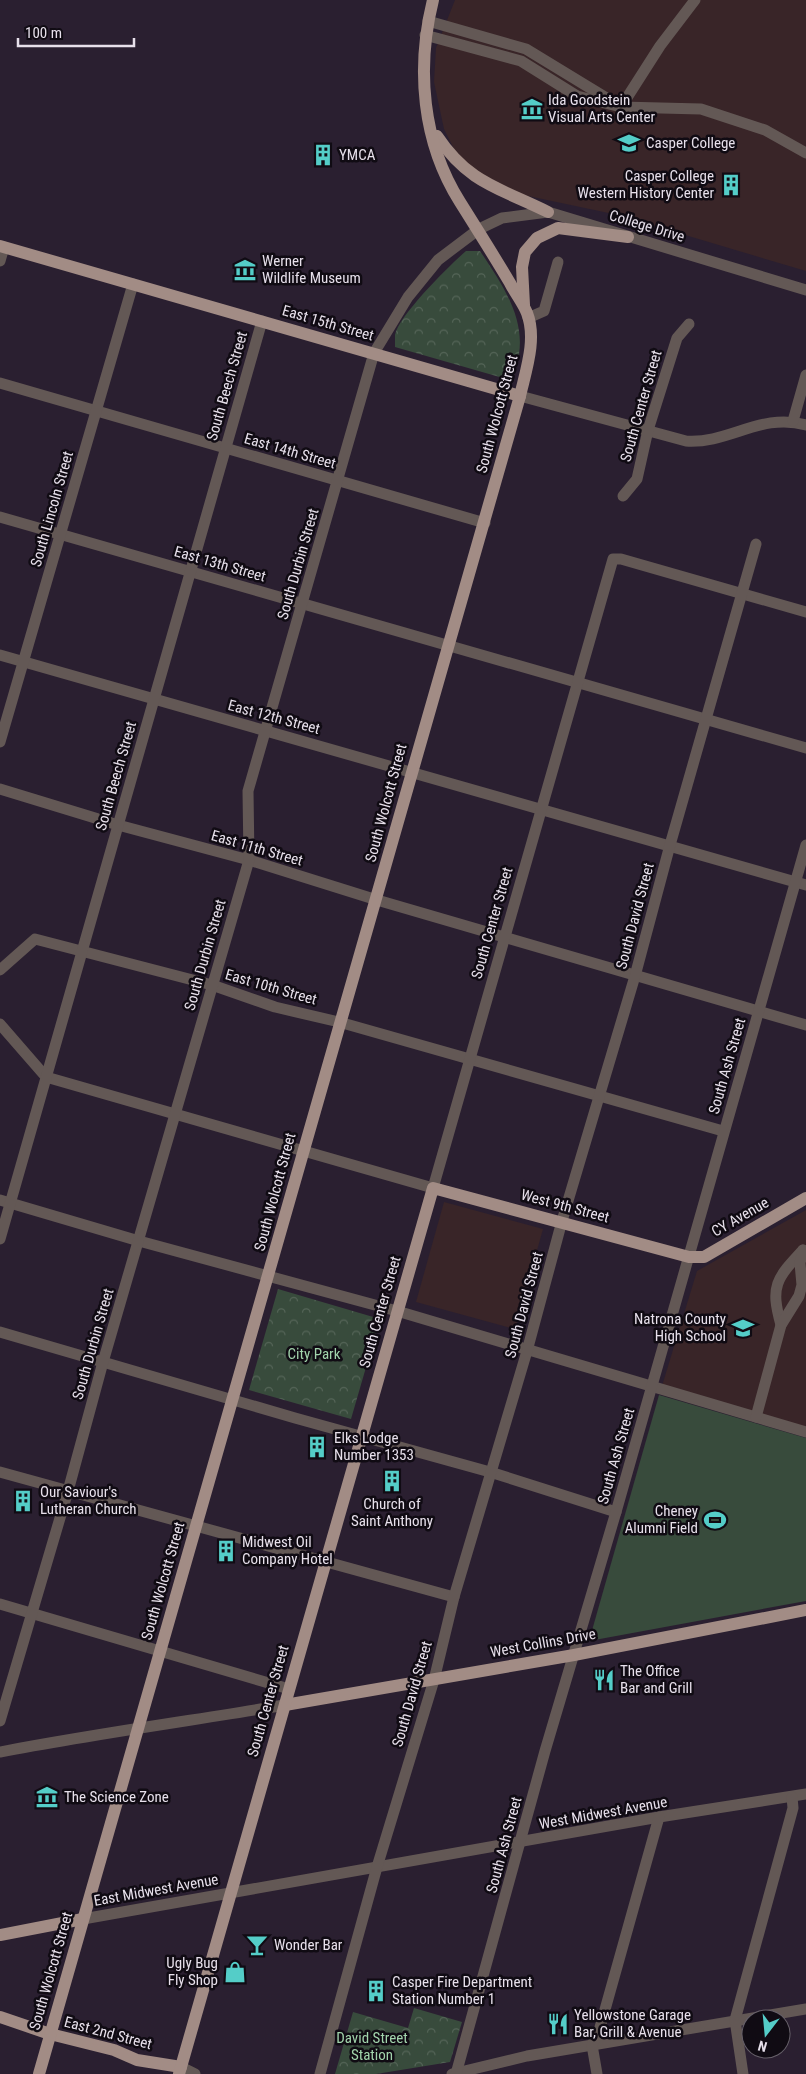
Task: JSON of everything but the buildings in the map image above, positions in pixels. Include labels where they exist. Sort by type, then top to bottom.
[{"type":"main road","name":"South Wolcott Street","points":[[39,2074],[231,1400],[269,1277],[340,1022],[377,900],[411,771],[485,523],[530,353],[526,312],[479,229],[459,200],[442,167],[430,125],[422,76],[425,35],[434,0]]},
{"type":"main road","points":[[430,125],[447,150],[471,174],[491,187],[548,212]]},
{"type":"main road","points":[[526,312],[522,267],[525,252],[537,238],[558,228],[628,237]]},
{"type":"main road","name":"East 15th Street","points":[[2,247],[520,396]]},
{"type":"main road","name":"West 9th Street","points":[[433,1188],[562,1221],[689,1257]]},
{"type":"main road","name":"South Center Street","points":[[180,2071],[360,1436],[433,1188]]},
{"type":"main road","name":"CY Avenue","points":[[689,1257],[704,1257],[806,1198]]},
{"type":"main road","name":"West Collins Drive","points":[[285,1705],[574,1655],[806,1610]]},
{"type":"main road","name":"East Midwest Avenue","points":[[0,1935],[83,1919]]},
{"type":"main road","name":"East 2nd Street","points":[[0,2017],[50,2034],[114,2050],[180,2071]]},
{"type":"street","points":[[620,107],[660,46],[695,0]]},
{"type":"street","points":[[428,21],[526,49],[620,107]]},
{"type":"street","points":[[425,35],[521,61],[577,96],[620,107],[701,110],[765,130],[806,153]]},
{"type":"street","name":"College Drive","points":[[479,229],[502,218],[548,212],[806,290]]},
{"type":"street","name":"South Durbin Street","points":[[0,1721],[249,860],[248,791],[374,353],[408,297],[438,260],[479,229]]},
{"type":"street","points":[[0,261],[2,247]]},
{"type":"street","points":[[526,312],[544,311],[558,262]]},
{"type":"street","name":"South Lincoln Street","points":[[0,742],[133,284]]},
{"type":"street","name":"South Beech Street","points":[[0,1239],[5,1201],[46,1077],[262,321]]},
{"type":"street","name":"South Center Street","points":[[623,496],[637,480],[648,430],[677,338],[689,324]]},
{"type":"street","points":[[806,375],[793,421],[806,425]]},
{"type":"street","name":"East 14th Street","points":[[0,383],[485,523]]},
{"type":"street","name":"East 15th Street","points":[[520,396],[686,441],[706,441],[752,425],[793,421]]},
{"type":"street","name":"East 13th Street","points":[[0,517],[806,748]]},
{"type":"street","name":"South David Street","points":[[320,2074],[377,1867],[434,1680],[454,1597],[490,1472],[528,1351],[562,1221],[635,976],[670,845],[756,544]]},
{"type":"street","name":"South Center Street","points":[[433,1188],[613,559],[621,559],[741,594]]},
{"type":"street","points":[[741,594],[806,612]]},
{"type":"street","name":"East 12th Street","points":[[0,655],[800,883]]},
{"type":"street","name":"East 11th Street","points":[[0,789],[118,825],[249,860],[377,900],[806,1025]]},
{"type":"street","name":"South Ash Street","points":[[455,2074],[689,1257],[723,1131],[758,1011],[800,883],[806,845]]},
{"type":"street","name":"East 10th Street","points":[[0,970],[35,939],[212,985],[275,1007],[340,1022],[723,1131]]},
{"type":"street","points":[[0,1024],[46,1077],[433,1188]]},
{"type":"street","points":[[5,1201],[139,1241],[397,1311],[806,1432]]},
{"type":"street","points":[[781,1325],[775,1302],[779,1280],[804,1248]]},
{"type":"street","points":[[756,1417],[781,1325],[799,1296],[802,1285],[800,1263],[804,1248]]},
{"type":"street","points":[[0,1332],[231,1400],[490,1472],[616,1512]]},
{"type":"street","points":[[0,1472],[454,1597]]},
{"type":"street","points":[[0,1604],[289,1689]]},
{"type":"street","points":[[0,1752],[67,1739],[136,1730],[285,1705]]},
{"type":"street","name":"West Midwest Avenue","points":[[229,1894],[659,1817],[792,1798],[806,1794]]},
{"type":"street","points":[[743,2074],[735,2020],[793,1808],[792,1798]]},
{"type":"street","points":[[597,2074],[592,2045],[599,2031],[659,1817]]},
{"type":"street","name":"East Midwest Avenue","points":[[83,1919],[229,1894]]},
{"type":"street","points":[[455,2074],[527,2056],[806,2008]]},
{"type":"street","points":[[180,2071],[195,2074]]},
{"type":"shaded area","name":"Casper College","points":[[455,0],[806,0],[806,271],[618,215],[514,193],[480,176],[458,157],[444,129],[434,82],[436,48]]},
{"type":"shaded area","points":[[444,1202],[543,1229],[515,1329],[416,1302]]},
{"type":"shaded area","name":"Natrona County High School","points":[[806,1210],[806,1427],[662,1386],[697,1271]]},
{"type":"green space","points":[[466,251],[480,251],[503,287],[515,313],[520,340],[519,354],[510,380],[395,347],[395,335],[406,315],[426,291]]},
{"type":"green space","name":"City Park","points":[[278,1289],[380,1319],[351,1419],[249,1390]]},
{"type":"green space","name":"Cheney Alumni Field","points":[[659,1395],[806,1438],[806,1601],[589,1641]]},
{"type":"green space","name":"David Street Station","points":[[414,2008],[462,2022],[450,2062],[376,2074],[335,2074],[353,2012],[408,2028]]},
{"type":"place","name":"Ida Goodstein Visual Arts Center","points":[[532,109]]},
{"type":"place","name":"Casper College","points":[[629,143]]},
{"type":"place","name":"YMCA","points":[[323,155]]},
{"type":"place","name":"Casper College Western History Center","points":[[731,185]]},
{"type":"place","name":"Werner Wildlife Museum","points":[[245,270]]},
{"type":"place","name":"Natrona County High School","points":[[743,1328]]},
{"type":"place","name":"Elks Lodge Number 1353","points":[[317,1447]]},
{"type":"place","name":"Church of Saint Anthony","points":[[392,1481]]},
{"type":"place","name":"Our Saviour's Lutheran Church","points":[[23,1501]]},
{"type":"place","name":"Cheney Alumni Field","points":[[715,1520]]},
{"type":"place","name":"Midwest Oil Company Hotel","points":[[226,1551]]},
{"type":"place","name":"The Office Bar and Grill","points":[[604,1680]]},
{"type":"place","name":"The Science Zone","points":[[47,1797]]},
{"type":"place","name":"Wonder Bar","points":[[257,1945]]},
{"type":"place","name":"Ugly Bug Fly Shop","points":[[235,1972]]},
{"type":"place","name":"Casper Fire Department Station Number 1","points":[[376,1991]]},
{"type":"place","name":"Yellowstone Garage Bar, Grill & Avenue","points":[[558,2024]]}]
